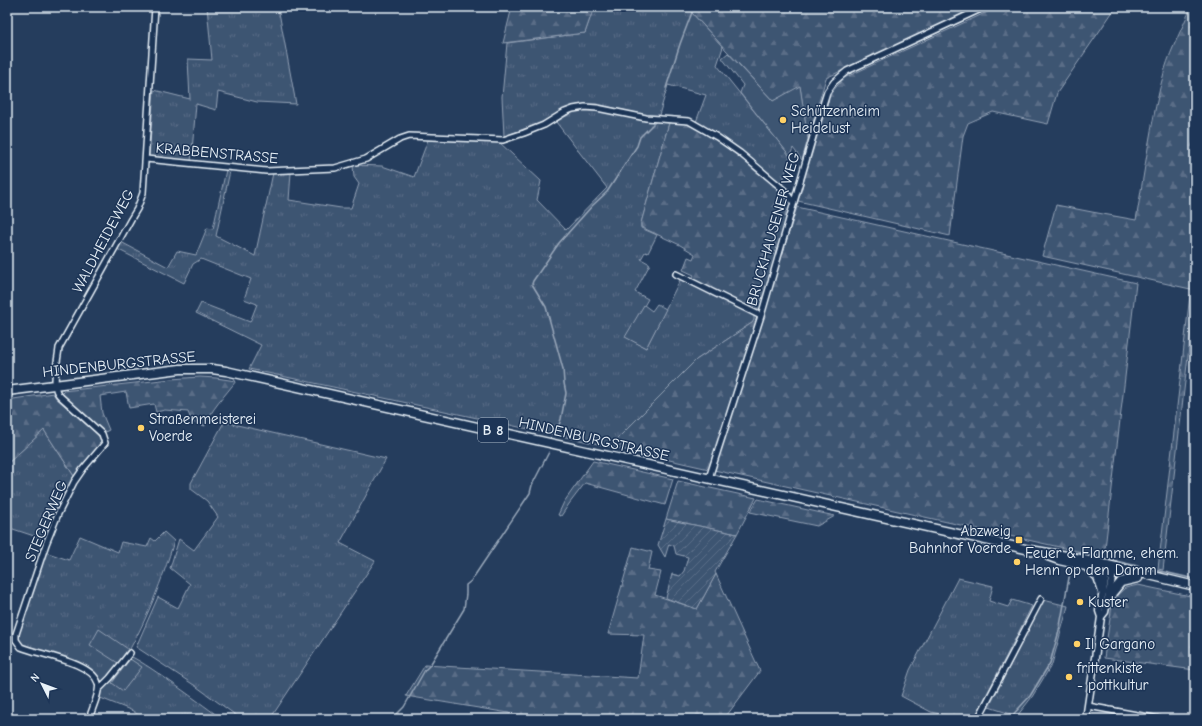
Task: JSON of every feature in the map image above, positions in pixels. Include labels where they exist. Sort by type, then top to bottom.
[{"type":"main road","name":"HINDENBURGSTRASSE","points":[[7,391],[180,369],[212,369],[226,371],[1030,550],[1061,555],[1138,578],[1195,586]]},
{"type":"main road","name":"HINDENBURGSTRASSE","points":[[1030,550],[1059,560],[1084,566],[1111,569],[1195,586]]},
{"type":"main road","points":[[1084,566],[1098,577],[1103,592]]},
{"type":"main road","points":[[1107,604],[1112,593],[1121,582],[1138,578]]},
{"type":"street","name":"WALDHEIDEWEG","points":[[55,384],[59,348],[137,208],[143,193],[155,7]]},
{"type":"street","name":"BRUCKHAUSENER WEG","points":[[709,478],[761,316],[827,92],[834,82],[847,71],[985,7]]},
{"type":"street","name":"KRABBENSTRASSE","points":[[146,159],[266,171],[336,168],[366,159],[400,139],[409,136],[503,140],[544,125],[565,112],[585,107],[646,118],[689,121],[717,137],[740,154],[784,190],[794,203]]},
{"type":"street","points":[[676,274],[761,316]]},
{"type":"street","name":"STEGERWEG","points":[[55,384],[56,391],[61,397],[102,434],[105,443],[74,482],[58,514],[46,544],[19,624],[16,640],[21,647],[26,649],[81,666],[93,675],[98,683],[99,689]]},
{"type":"street","points":[[1086,719],[1101,617],[1100,611],[1103,592],[1111,569]]},
{"type":"street","points":[[1101,617],[1105,612],[1107,604],[1111,569]]},
{"type":"street","points":[[978,719],[1041,599]]},
{"type":"street","points":[[89,719],[99,689],[130,653]]},
{"type":"street","points":[[1088,706],[1159,719]]},
{"type":"green space","points":[[207,7],[278,7],[296,104],[257,102],[218,92],[216,110],[196,104],[191,162],[149,157],[154,90],[190,99],[188,59],[212,60]]},
{"type":"green space","points":[[512,7],[594,7],[585,33],[503,43]]},
{"type":"green space","points":[[594,7],[693,7],[691,11],[692,13],[723,47],[717,65],[790,156],[782,185],[719,135],[696,122],[706,95],[668,85],[659,115],[654,117],[596,104],[577,105],[541,123],[504,136],[502,97],[507,43],[585,33]]},
{"type":"green space","points":[[693,7],[977,7],[826,78],[808,139],[800,87],[773,101],[692,13],[691,11]]},
{"type":"green space","points":[[998,7],[1116,7],[1057,93],[1048,124],[993,112],[968,123],[963,136],[950,236],[798,201],[831,93],[844,78]]},
{"type":"green space","points":[[1191,7],[1195,7],[1195,290],[1042,256],[1056,205],[1136,220],[1152,125],[1160,88],[1170,54]]},
{"type":"green space","name":"Schützenheim Heidelust","points":[[728,53],[773,101],[800,86],[808,139],[802,160],[793,148],[790,156],[740,93],[743,85],[722,58]]},
{"type":"green space","points":[[575,111],[598,111],[669,123],[641,223],[641,228],[657,235],[648,253],[645,252],[641,259],[650,264],[635,292],[648,299],[626,337],[646,348],[681,278],[754,314],[755,316],[752,323],[696,360],[617,439],[612,447],[249,369],[261,345],[196,313],[201,303],[250,322],[257,304],[244,299],[251,279],[201,259],[193,264],[184,283],[117,249],[121,242],[168,267],[177,251],[196,255],[207,228],[213,229],[226,170],[230,171],[216,236],[255,256],[273,173],[291,173],[289,200],[341,208],[351,208],[359,184],[354,177],[353,165],[382,166],[414,177],[428,140],[499,142],[541,181],[537,200],[566,230],[607,188],[556,122]]},
{"type":"green space","points":[[682,122],[722,144],[777,187],[785,201],[786,221],[782,241],[768,283],[762,307],[755,311],[691,280],[694,275],[683,270],[688,257],[693,259],[695,254],[680,245],[641,227],[669,123]]},
{"type":"green space","points":[[797,207],[1136,283],[1104,557],[714,470]]},
{"type":"green space","points":[[1190,295],[1195,296],[1163,570],[1158,569]]},
{"type":"green space","points":[[657,304],[666,309],[646,348],[625,337],[644,305],[652,311]]},
{"type":"green space","points":[[754,314],[759,317],[709,469],[612,447],[617,439],[696,360],[752,323],[754,320]]},
{"type":"green space","points":[[200,377],[236,381],[214,409],[205,426],[192,422],[188,412],[165,410],[156,412],[154,404],[129,408],[126,392],[100,396],[102,413],[109,430],[105,432],[62,394],[63,391]]},
{"type":"green space","points":[[53,393],[56,398],[97,434],[101,440],[101,445],[74,476],[44,430],[7,464],[7,400]]},
{"type":"green space","points":[[224,422],[386,459],[340,543],[375,561],[270,719],[241,719],[197,687],[136,647],[158,597],[178,608],[190,584],[170,568],[179,539],[194,550],[218,517],[207,501],[191,489],[191,483]]},
{"type":"green space","points":[[44,430],[74,476],[46,540],[7,527],[7,464]]},
{"type":"green space","points":[[593,461],[673,479],[665,505],[585,483],[561,516],[558,515],[564,502]]},
{"type":"green space","points":[[678,481],[756,498],[737,534],[666,519]]},
{"type":"green space","points":[[758,499],[835,516],[817,526],[750,512]]},
{"type":"green space","points":[[666,519],[737,534],[715,572],[716,574],[697,609],[666,598],[672,574],[680,576],[684,571],[688,557],[676,554],[674,546],[669,544],[665,557],[658,545]]},
{"type":"green space","points":[[164,532],[174,541],[146,617],[125,657],[114,672],[103,681],[91,671],[20,644],[18,635],[45,552],[69,560],[80,536],[118,552],[121,542],[147,547],[151,538],[155,541]]},
{"type":"green space","points":[[633,547],[652,552],[648,570],[661,572],[655,595],[697,609],[716,574],[760,671],[724,719],[545,719],[406,696],[425,665],[638,678],[644,635],[608,634]]},
{"type":"green space","points":[[958,578],[993,586],[989,601],[1008,607],[1012,600],[1032,606],[974,719],[963,719],[931,712],[901,696],[910,670]]},
{"type":"green space","points":[[1138,585],[1195,597],[1195,670],[1104,658],[1113,599],[1125,588]]},
{"type":"green space","points":[[1043,600],[1068,606],[1052,664],[1032,697],[1017,716],[989,707]]},
{"type":"green space","points":[[99,629],[128,649],[118,663],[90,645]]},
{"type":"green space","points":[[129,656],[190,695],[222,719],[143,719],[133,711],[98,697],[101,689],[108,683]]},
{"type":"green space","points":[[130,659],[142,667],[123,691],[112,683]]},
{"type":"waterway","points":[[666,88],[694,7]]},
{"type":"waterway","points":[[556,434],[561,419],[566,393],[563,369],[546,307],[532,284],[559,243],[592,206],[607,192],[637,146],[640,137],[655,122]]},
{"type":"waterway","points":[[392,719],[404,707],[425,670],[430,665],[464,609],[466,585],[471,581],[530,493],[532,485],[549,452]]},
{"type":"waterway","points":[[1074,554],[1079,552],[1101,558]]},
{"type":"waterway","points":[[1107,559],[1195,579]]},
{"type":"waterway","points":[[1009,719],[1030,696],[1050,663],[1059,631],[1071,567]]},
{"type":"place","name":"Schützenheim Heidelust","points":[[783,120]]},
{"type":"place","name":"Straßenmeisterei Voerde","points":[[141,428]]},
{"type":"place","name":"Abzweig Bahnhof Voerde","points":[[1019,540]]},
{"type":"place","name":"Feuer & Flamme, ehem. Henn op den Damm","points":[[1017,562]]},
{"type":"place","name":"Kuster","points":[[1080,602]]},
{"type":"place","name":"Il Gargano","points":[[1077,644]]},
{"type":"place","name":"frittenkiste - pottkultur","points":[[1069,677]]}]
